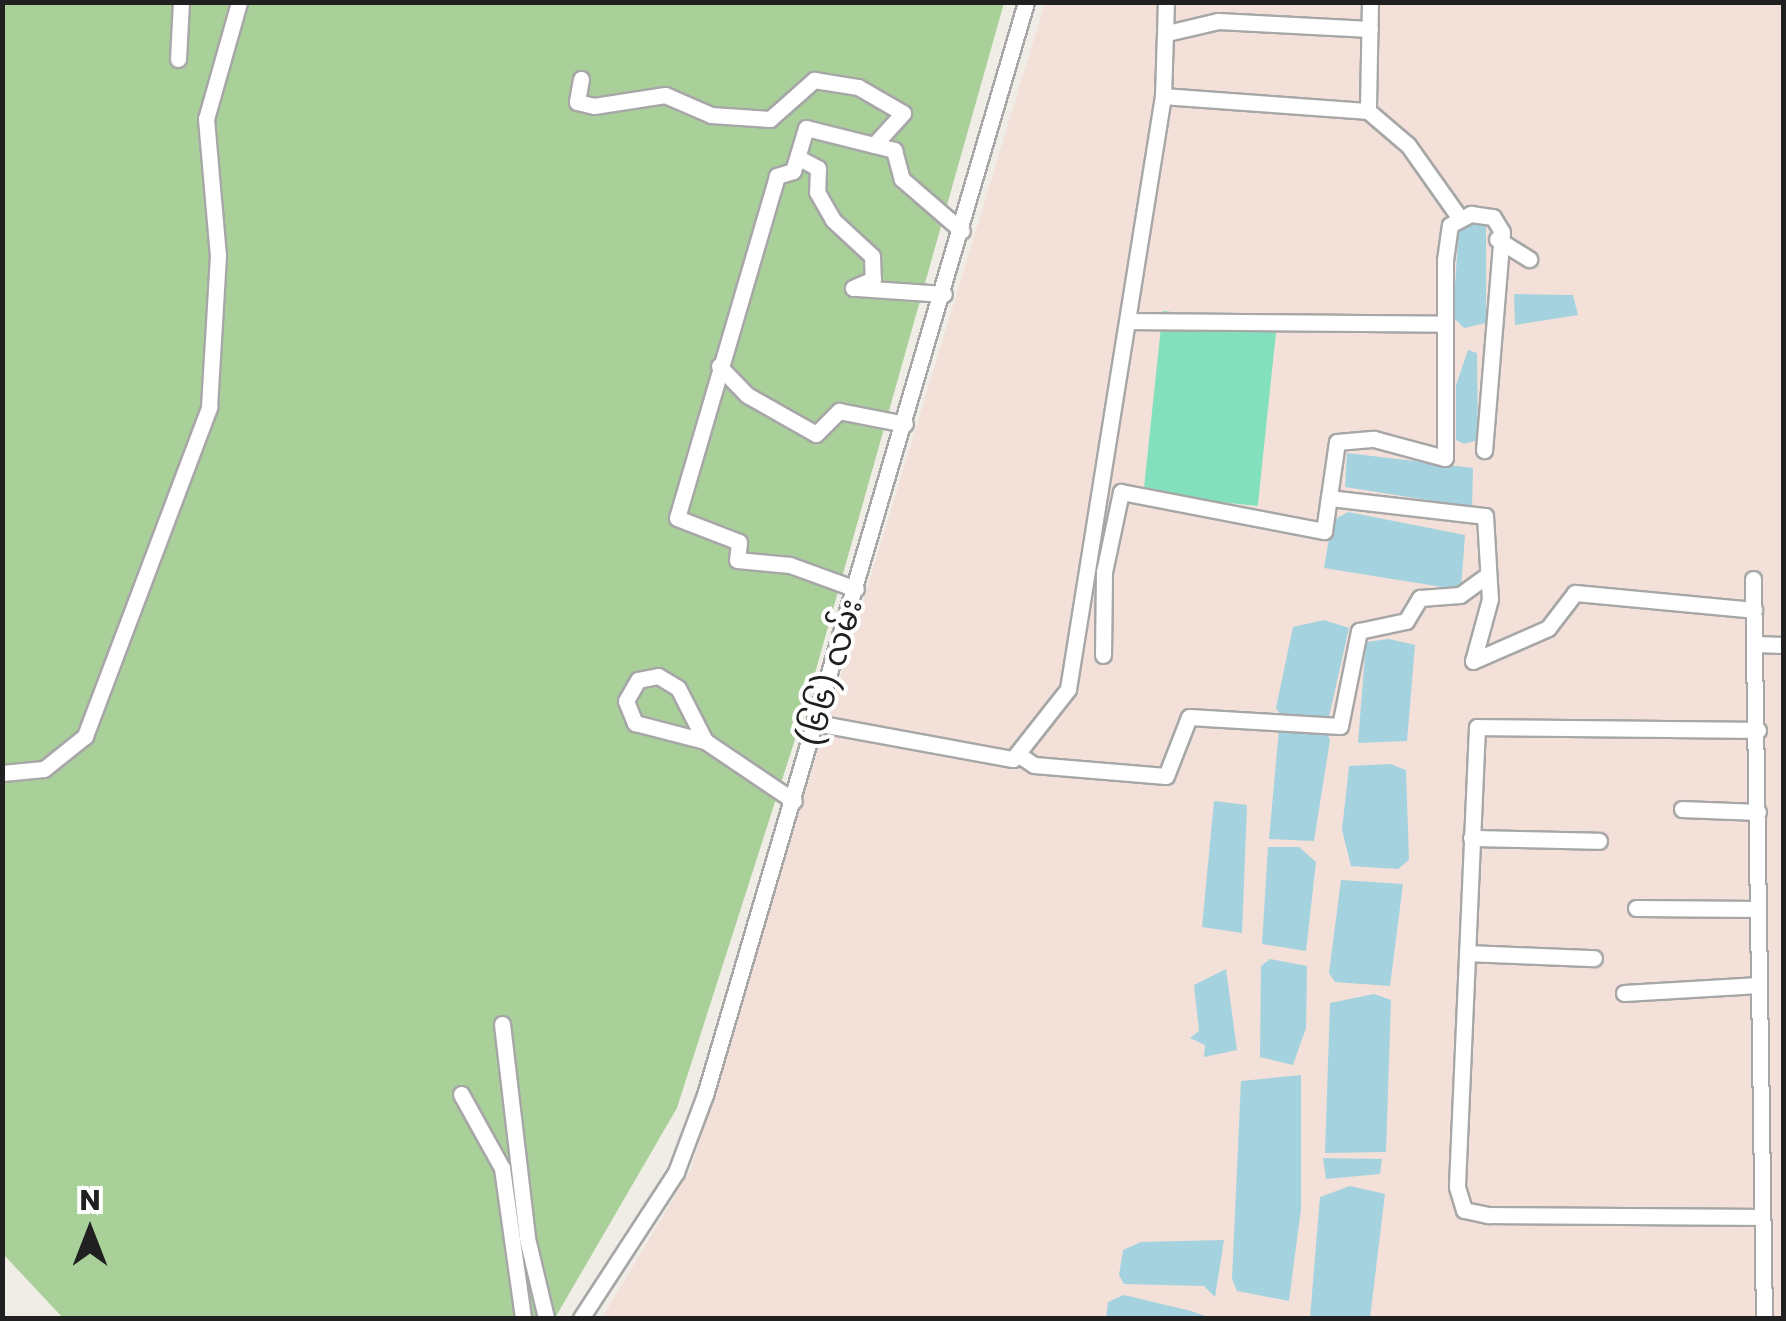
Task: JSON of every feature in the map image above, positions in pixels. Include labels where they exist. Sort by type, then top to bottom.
[{"type":"street","points":[[178,58],[180,2]]},
{"type":"street","points":[[2,773],[64,760],[84,736],[209,407],[218,256],[206,118],[239,2]]},
{"type":"street","name":"(၆၆) လမ်း","points":[[581,1318],[676,1172],[794,801],[1026,2]]},
{"type":"street","points":[[1018,755],[1074,674],[1162,96],[1166,2]]},
{"type":"street","points":[[1368,111],[1370,2]]},
{"type":"street","points":[[1167,32],[1218,20],[1370,29]]},
{"type":"street","points":[[581,78],[577,102],[665,95],[711,115],[770,119],[814,80],[858,87],[903,113],[874,145]]},
{"type":"street","points":[[1162,96],[1368,111],[1408,145],[1460,217]]},
{"type":"street","points":[[856,589],[790,565],[736,560],[738,542],[677,518],[754,232],[777,176],[798,158],[806,128],[891,148],[902,180],[962,231]]},
{"type":"street","points":[[798,158],[818,168],[816,192],[833,220],[872,256],[872,279],[853,288],[944,294]]},
{"type":"street","points":[[1460,217],[1493,217],[1497,239],[1484,450]]},
{"type":"street","points":[[1103,655],[1104,572],[1121,492],[1324,531],[1337,442],[1374,439],[1445,458],[1448,232],[1460,217]]},
{"type":"street","points":[[1497,239],[1528,258]]},
{"type":"street","points":[[1130,320],[1444,324]]},
{"type":"street","points":[[719,366],[747,395],[816,434],[840,411],[904,424]]},
{"type":"street","points":[[1329,498],[1485,516],[1488,575],[1473,662],[1548,628],[1575,592],[1754,610]]},
{"type":"street","points":[[816,722],[1018,755],[1034,765],[1166,776],[1189,717],[1340,726],[1359,631],[1406,621],[1420,598],[1460,595],[1488,575]]},
{"type":"street","points":[[1752,579],[1758,644],[1759,1217],[1764,1318]]},
{"type":"street","points":[[1758,644],[1784,645]]},
{"type":"street","points":[[705,741],[678,688],[658,676],[638,680],[628,717],[705,741],[794,801]]},
{"type":"street","points":[[1758,730],[1480,724],[1470,838],[1456,1187],[1464,1210],[1759,1217]]},
{"type":"street","points":[[1682,808],[1758,812]]},
{"type":"street","points":[[1470,838],[1599,841]]},
{"type":"street","points":[[1636,908],[1758,910]]},
{"type":"street","points":[[1467,953],[1594,958]]},
{"type":"street","points":[[1624,993],[1759,985]]},
{"type":"street","points":[[502,1024],[525,1224],[546,1318]]},
{"type":"street","points":[[461,1094],[502,1168],[523,1318]]},
{"type":"shaded area","points":[[1045,3],[1783,3],[1783,1318],[602,1318],[691,1169]]},
{"type":"green space","points":[[3,3],[1004,3],[806,705],[677,1108],[555,1318],[63,1318],[3,1254]]},
{"type":"green space","points":[[1163,311],[1277,323],[1258,506],[1143,494]]},
{"type":"water","points":[[1486,221],[1486,323],[1464,328],[1453,317],[1459,225]]},
{"type":"water","points":[[1514,294],[1573,295],[1578,315],[1515,325]]},
{"type":"water","points":[[1468,350],[1477,353],[1478,440],[1464,444],[1456,440],[1456,385]]},
{"type":"water","points":[[1347,453],[1473,468],[1472,507],[1345,487]]},
{"type":"water","points":[[1348,512],[1465,535],[1461,590],[1324,568],[1332,521]]},
{"type":"water","points":[[1324,620],[1349,628],[1328,721],[1282,717],[1276,708],[1293,627]]},
{"type":"water","points":[[1389,639],[1415,645],[1407,741],[1358,743],[1366,642]]},
{"type":"water","points":[[1279,729],[1326,731],[1330,740],[1314,841],[1269,839]]},
{"type":"water","points":[[1390,764],[1406,770],[1409,860],[1398,869],[1351,866],[1342,830],[1349,766]]},
{"type":"water","points":[[1214,801],[1247,805],[1242,933],[1202,927]]},
{"type":"water","points":[[1268,847],[1299,847],[1316,862],[1306,951],[1262,944]]},
{"type":"water","points":[[1341,880],[1403,884],[1390,986],[1335,982],[1329,973]]},
{"type":"water","points":[[1270,959],[1307,966],[1306,1028],[1293,1065],[1260,1057],[1261,966]]},
{"type":"water","points":[[1226,969],[1237,1050],[1204,1057],[1205,1045],[1190,1038],[1199,1031],[1194,985]]},
{"type":"water","points":[[1374,994],[1391,1000],[1386,1152],[1325,1153],[1330,1003]]},
{"type":"water","points":[[1301,1075],[1301,1209],[1289,1301],[1237,1291],[1232,1279],[1241,1081]]},
{"type":"water","points":[[1323,1158],[1382,1159],[1380,1174],[1326,1179]]},
{"type":"water","points":[[1350,1186],[1385,1194],[1370,1318],[1310,1318],[1320,1197]]},
{"type":"water","points":[[1224,1240],[1215,1297],[1204,1286],[1124,1284],[1119,1275],[1123,1250],[1141,1242]]},
{"type":"water","points":[[1124,1295],[1211,1318],[1106,1318],[1108,1302]]}]
